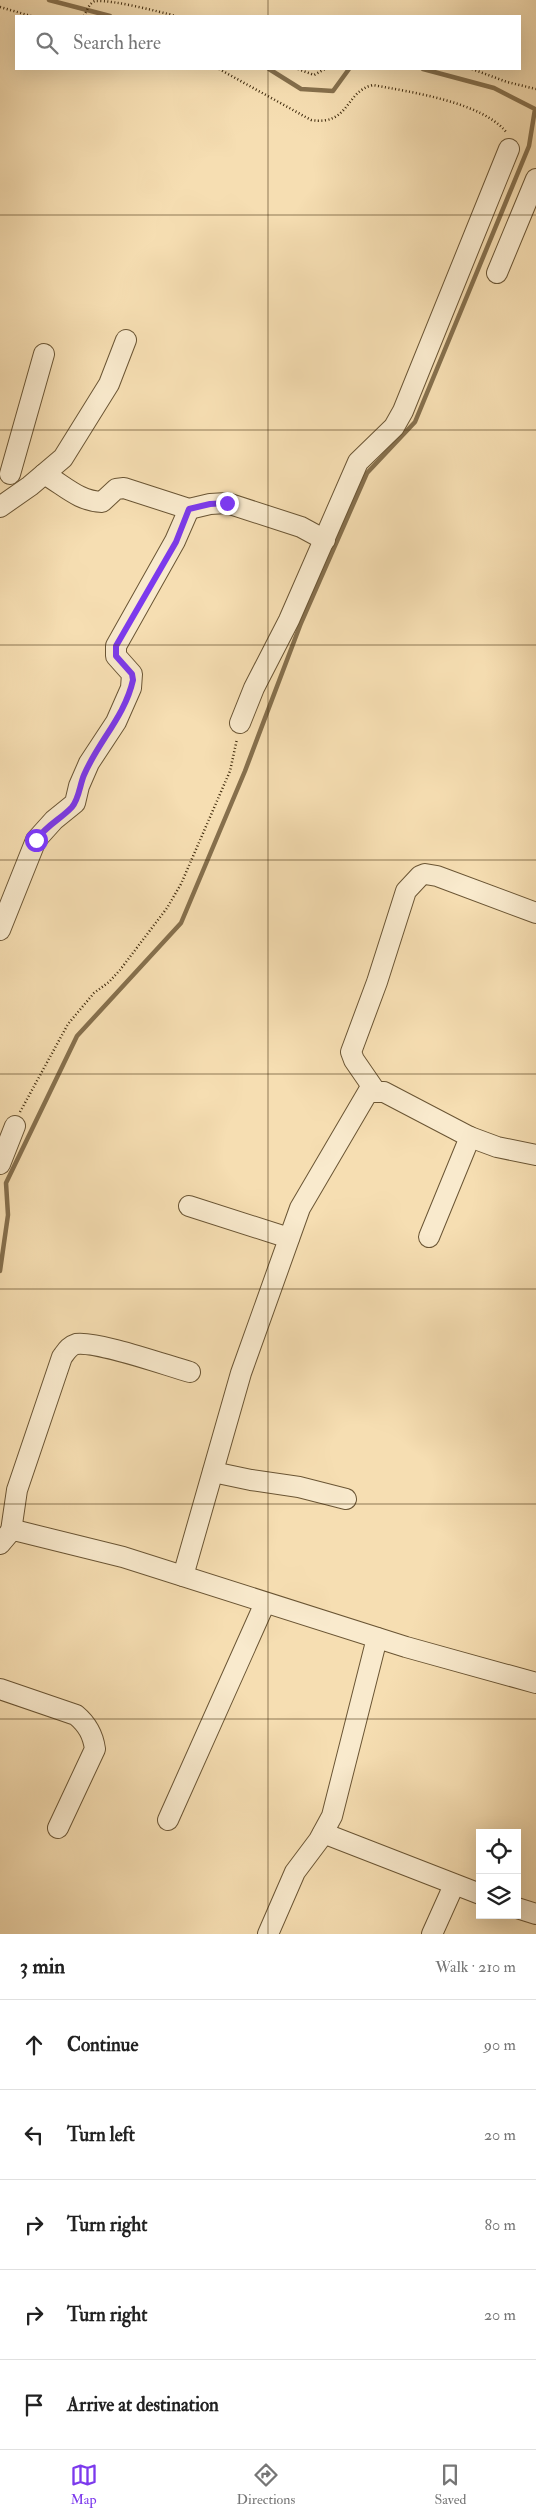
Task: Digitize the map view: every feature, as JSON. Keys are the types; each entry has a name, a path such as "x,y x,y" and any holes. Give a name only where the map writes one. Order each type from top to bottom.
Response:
{"street":[{"path":"240,723 254,688 289,620 358,462 394,427 403,411 509,149"},
{"path":"497,273 536,179"},
{"path":"0,507 40,478 63,458 109,384 126,340"},
{"path":"44,354 5,472 40,478 77,497 94,502 102,502 116,489 124,488 189,509 210,504 227,503 301,527 325,540"},
{"path":"0,930 36,840 54,820 75,803 79,786 89,763 116,722 133,680 132,674 116,656 116,646 176,542 189,509"},
{"path":"376,1092 354,1060 352,1052 378,982 406,891 420,876 426,874 437,876 536,913"},
{"path":"183,1576 241,1374 300,1208 368,1092 384,1092 470,1137 497,1147 536,1155"},
{"path":"0,1164 15,1126"},
{"path":"429,1237 470,1137"},
{"path":"189,1206 289,1238"},
{"path":"190,1372 102,1347 76,1344 69,1348 62,1357 17,1490 5,1537 123,1557 377,1638 536,1683"},
{"path":"213,1472 251,1480 299,1486 346,1499"},
{"path":"168,1820 265,1602"},
{"path":"268,1934 295,1872 323,1833 332,1816 377,1638"},
{"path":"0,1689 76,1716 85,1722 93,1738 95,1749 58,1828"},
{"path":"323,1833 476,1893"},
{"path":"432,1934 454,1885"},
{"path":"521,1909 536,1914"}],"path":[{"path":"84,15 90,4 95,1 119,1 172,15"},
{"path":"0,8 27,15"},
{"path":"221,70 311,120 324,122 344,111 364,87 373,84 451,102 499,122 508,133 509,149"},
{"path":"301,70 314,75 323,70"},
{"path":"475,70 507,82 536,89"},
{"path":"15,1126 23,1105 68,1024 94,993 109,982 120,970 167,908 181,884 230,771 240,723"}],"waterway":[{"path":"49,0 106,15"},
{"path":"271,70 301,89 333,91 348,70"},
{"path":"0,1271 8,1215 6,1183 77,1036 181,923 245,771 301,623 367,473 415,422 529,146 535,109 494,88 427,70"}],"route":[{"path":"36,840 54,820 72,808 89,763 104,743 116,722 133,680 132,674 116,656 116,646 176,542 189,509 210,504 227,503"}]}
